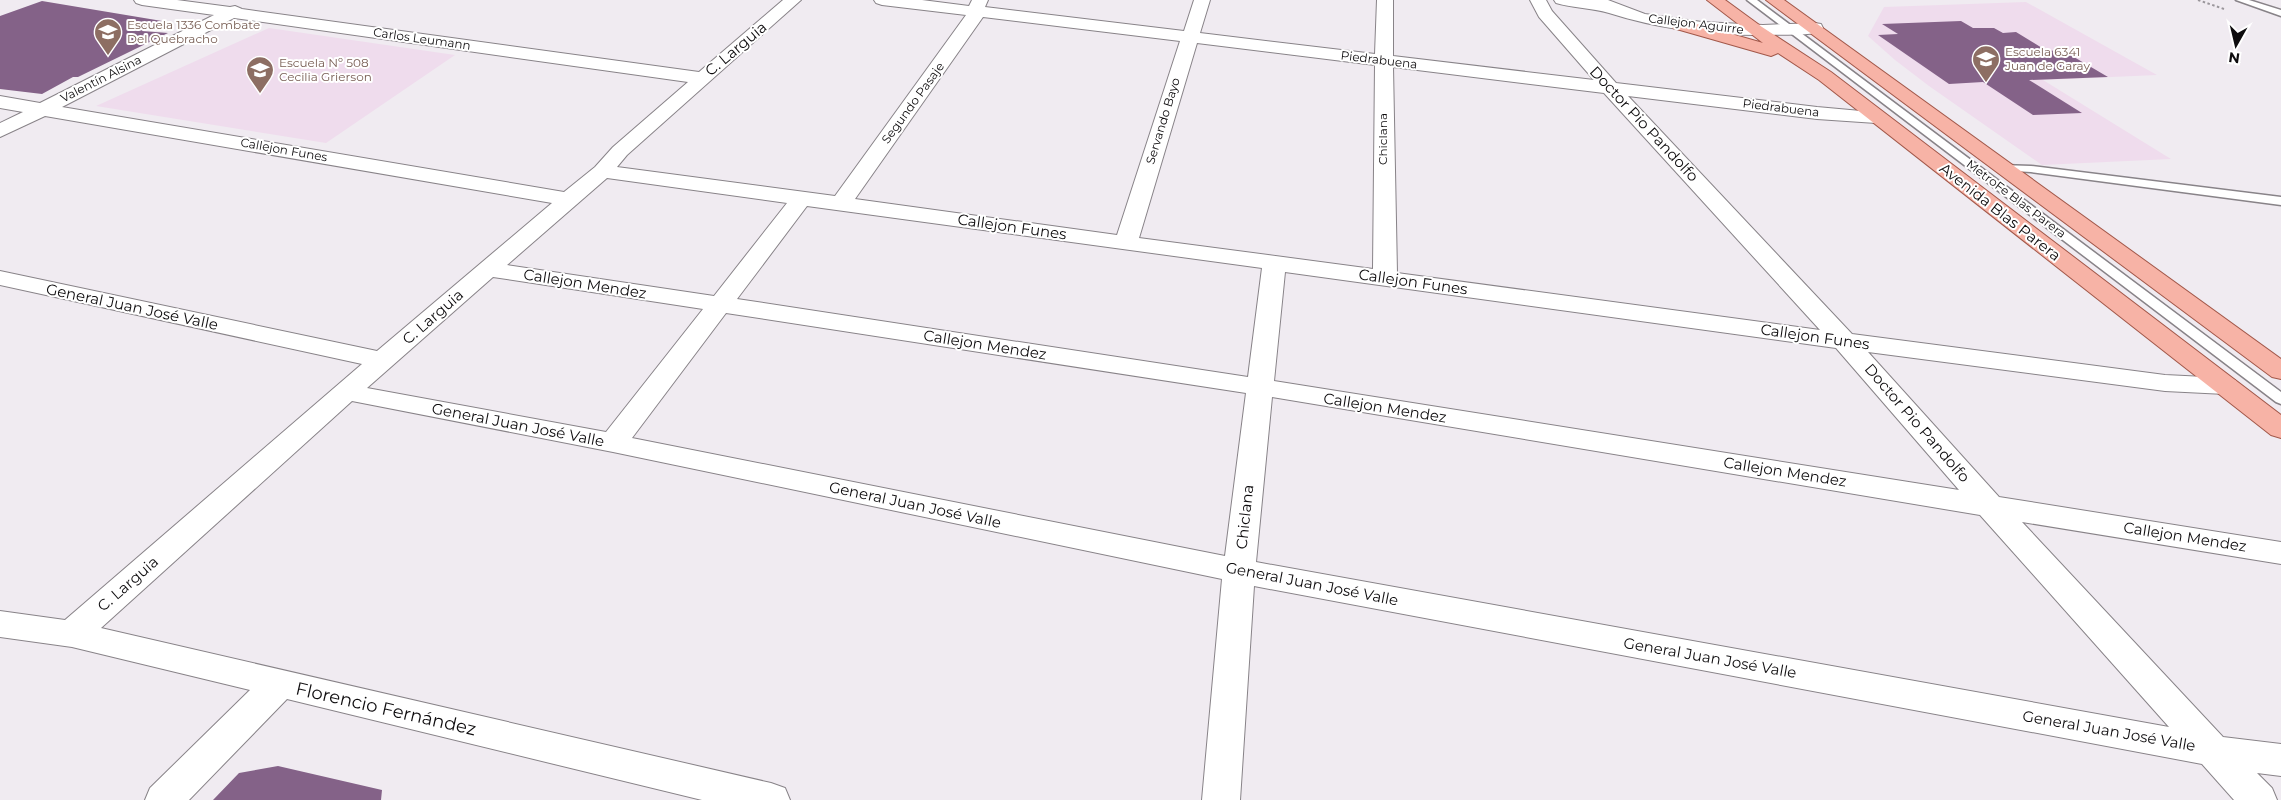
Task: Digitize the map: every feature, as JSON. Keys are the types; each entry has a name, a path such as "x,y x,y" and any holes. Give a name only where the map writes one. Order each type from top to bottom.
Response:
{"main road":[{"name":"Avenida Blas Parera","path":"1715,0 1825,76 2281,429"},
{"path":"1774,0 1815,28 2001,168 2281,371"},
{"path":"1679,24 1765,49 1825,76"}],"street":[{"name":"Carlos Leumann","path":"142,0 702,78"},
{"name":"Valentín Alsina","path":"0,130 256,0"},
{"name":"C. Larguia","path":"72,634 382,360 489,269 567,198 602,171 620,151 793,0"},
{"name":"Piedrabuena","path":"882,0 977,6 1189,38 1817,112 1876,117"},
{"name":"Servando Bayo","path":"1126,243 1202,0"},
{"name":"Chiclana","path":"1385,0 1385,278"},
{"name":"Doctor Pio Pandolfo","path":"1538,0 1545,13 1610,88 1844,341 1989,505 2258,800"},
{"name":"Callejon Aguirre","path":"1562,0 1601,4 1639,17 1679,24 1756,30 1815,28"},
{"name":"Segundo Pasaje","path":"841,203 974,18 977,6"},
{"name":"Callejon Funes","path":"0,102 567,198"},
{"name":"Callejon Funes","path":"602,171 1844,341 2164,383 2226,386"},
{"path":"613,443 802,198"},
{"name":"Chiclana","path":"1221,800 1239,571 1274,264"},
{"name":"Callejon Mendez","path":"489,269 1259,387 2281,553"},
{"name":"General Juan José Valle","path":"0,278 382,360"},
{"name":"General Juan José Valle","path":"346,392 613,443 1239,571 2214,751 2281,760"},
{"name":"Florencio Fernández","path":"5,630 72,634 771,800"},
{"path":"164,800 279,684"}],"lane":[{"name":"MetroFe Blas Parera","path":"1751,0 2281,399"},
{"path":"2240,0 2281,13"},
{"path":"2001,168 2031,169 2281,201"}],"shaded area":[{"name":"Escuela 6341 Juan de Garay","path":"2026,2 2157,75 2043,80 2171,159 2042,165 1929,86 1868,36 1884,7"},
{"name":"Escuela Nº 508 Cecilia Grierson","path":"269,28 455,55 326,143 96,106"}],"building":[{"path":"42,1 162,21 142,31 168,33 78,77 73,77 42,94 0,89 0,16"},
{"path":"1961,21 1973,28 1994,28 2003,33 2016,32 2047,51 2062,50 2108,77 2029,80 2082,113 2033,115 1983,82 1949,84 1878,35 1898,34 1882,24"},
{"path":"278,766 382,790 381,800 213,800 239,773"}],"place":[{"name":"Escuela 1336 Combate Del Quebracho","path":"108,56"},
{"name":"Escuela 6341 Juan de Garay","path":"1986,83"},
{"name":"Escuela Nº 508 Cecilia Grierson","path":"260,94"}]}
